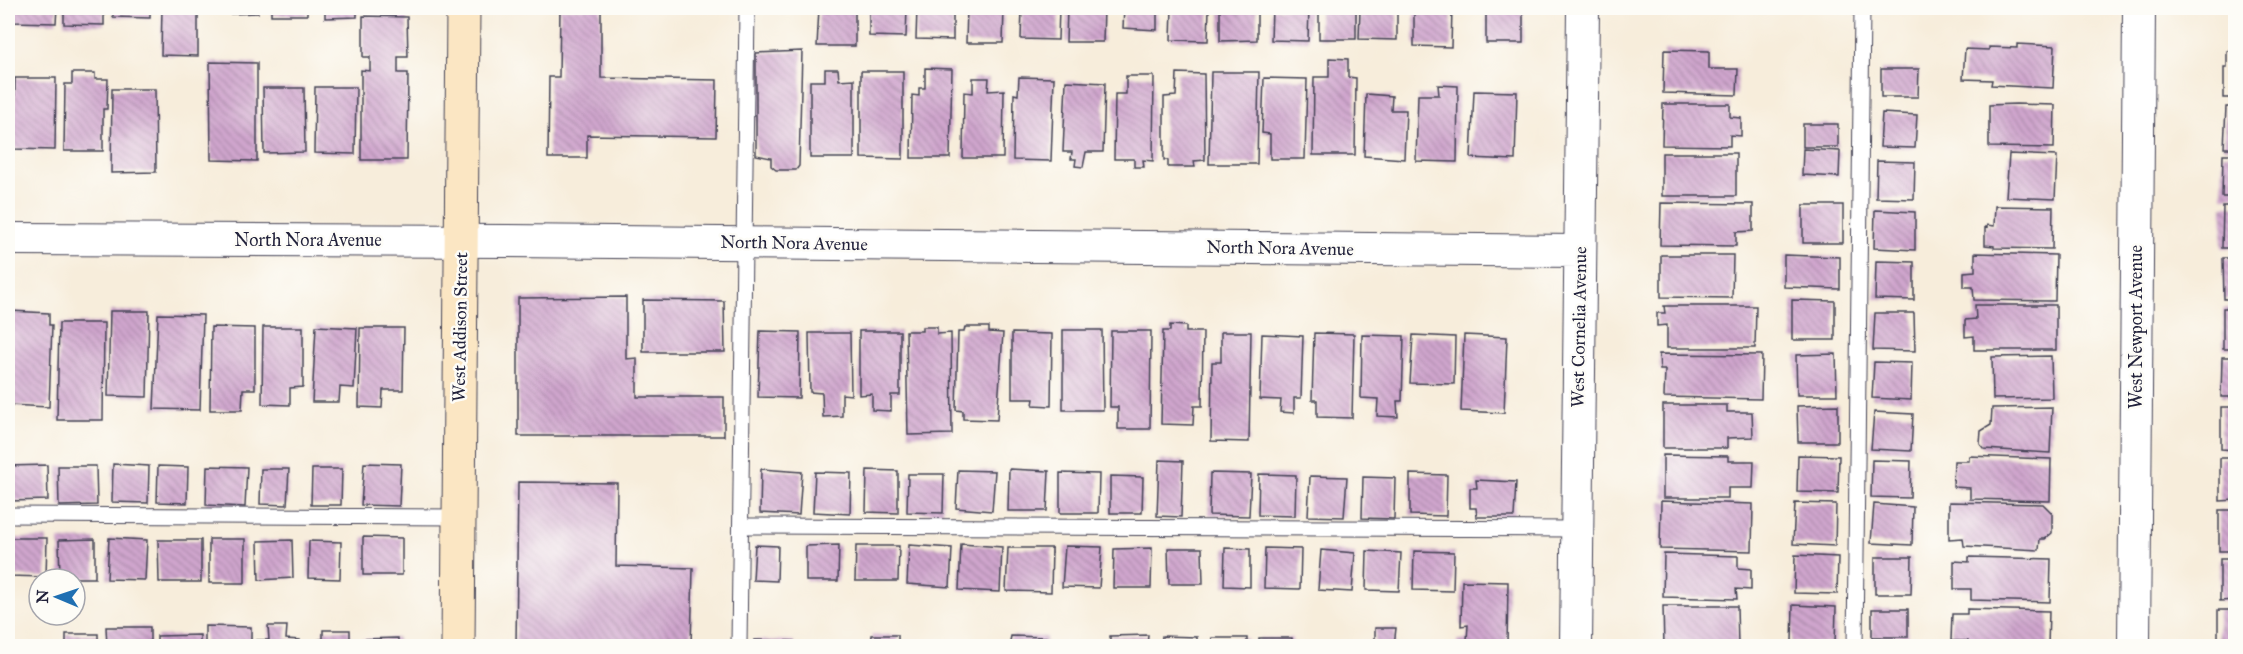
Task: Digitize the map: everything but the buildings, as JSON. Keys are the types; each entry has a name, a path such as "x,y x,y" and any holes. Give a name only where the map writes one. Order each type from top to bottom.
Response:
{"street":[{"name":"West Addison Street","path":"458,646 463,8"},
{"name":"West Cornelia Avenue","path":"1576,646 1583,8"},
{"name":"West Newport Avenue","path":"2134,646 2139,8"},
{"name":"North Nora Avenue","path":"8,239 461,240 1580,251"}],"lane":[{"path":"740,646 747,8"},
{"path":"1855,646 1863,8"},
{"path":"8,515 459,517"},
{"path":"741,526 1577,529"}]}
